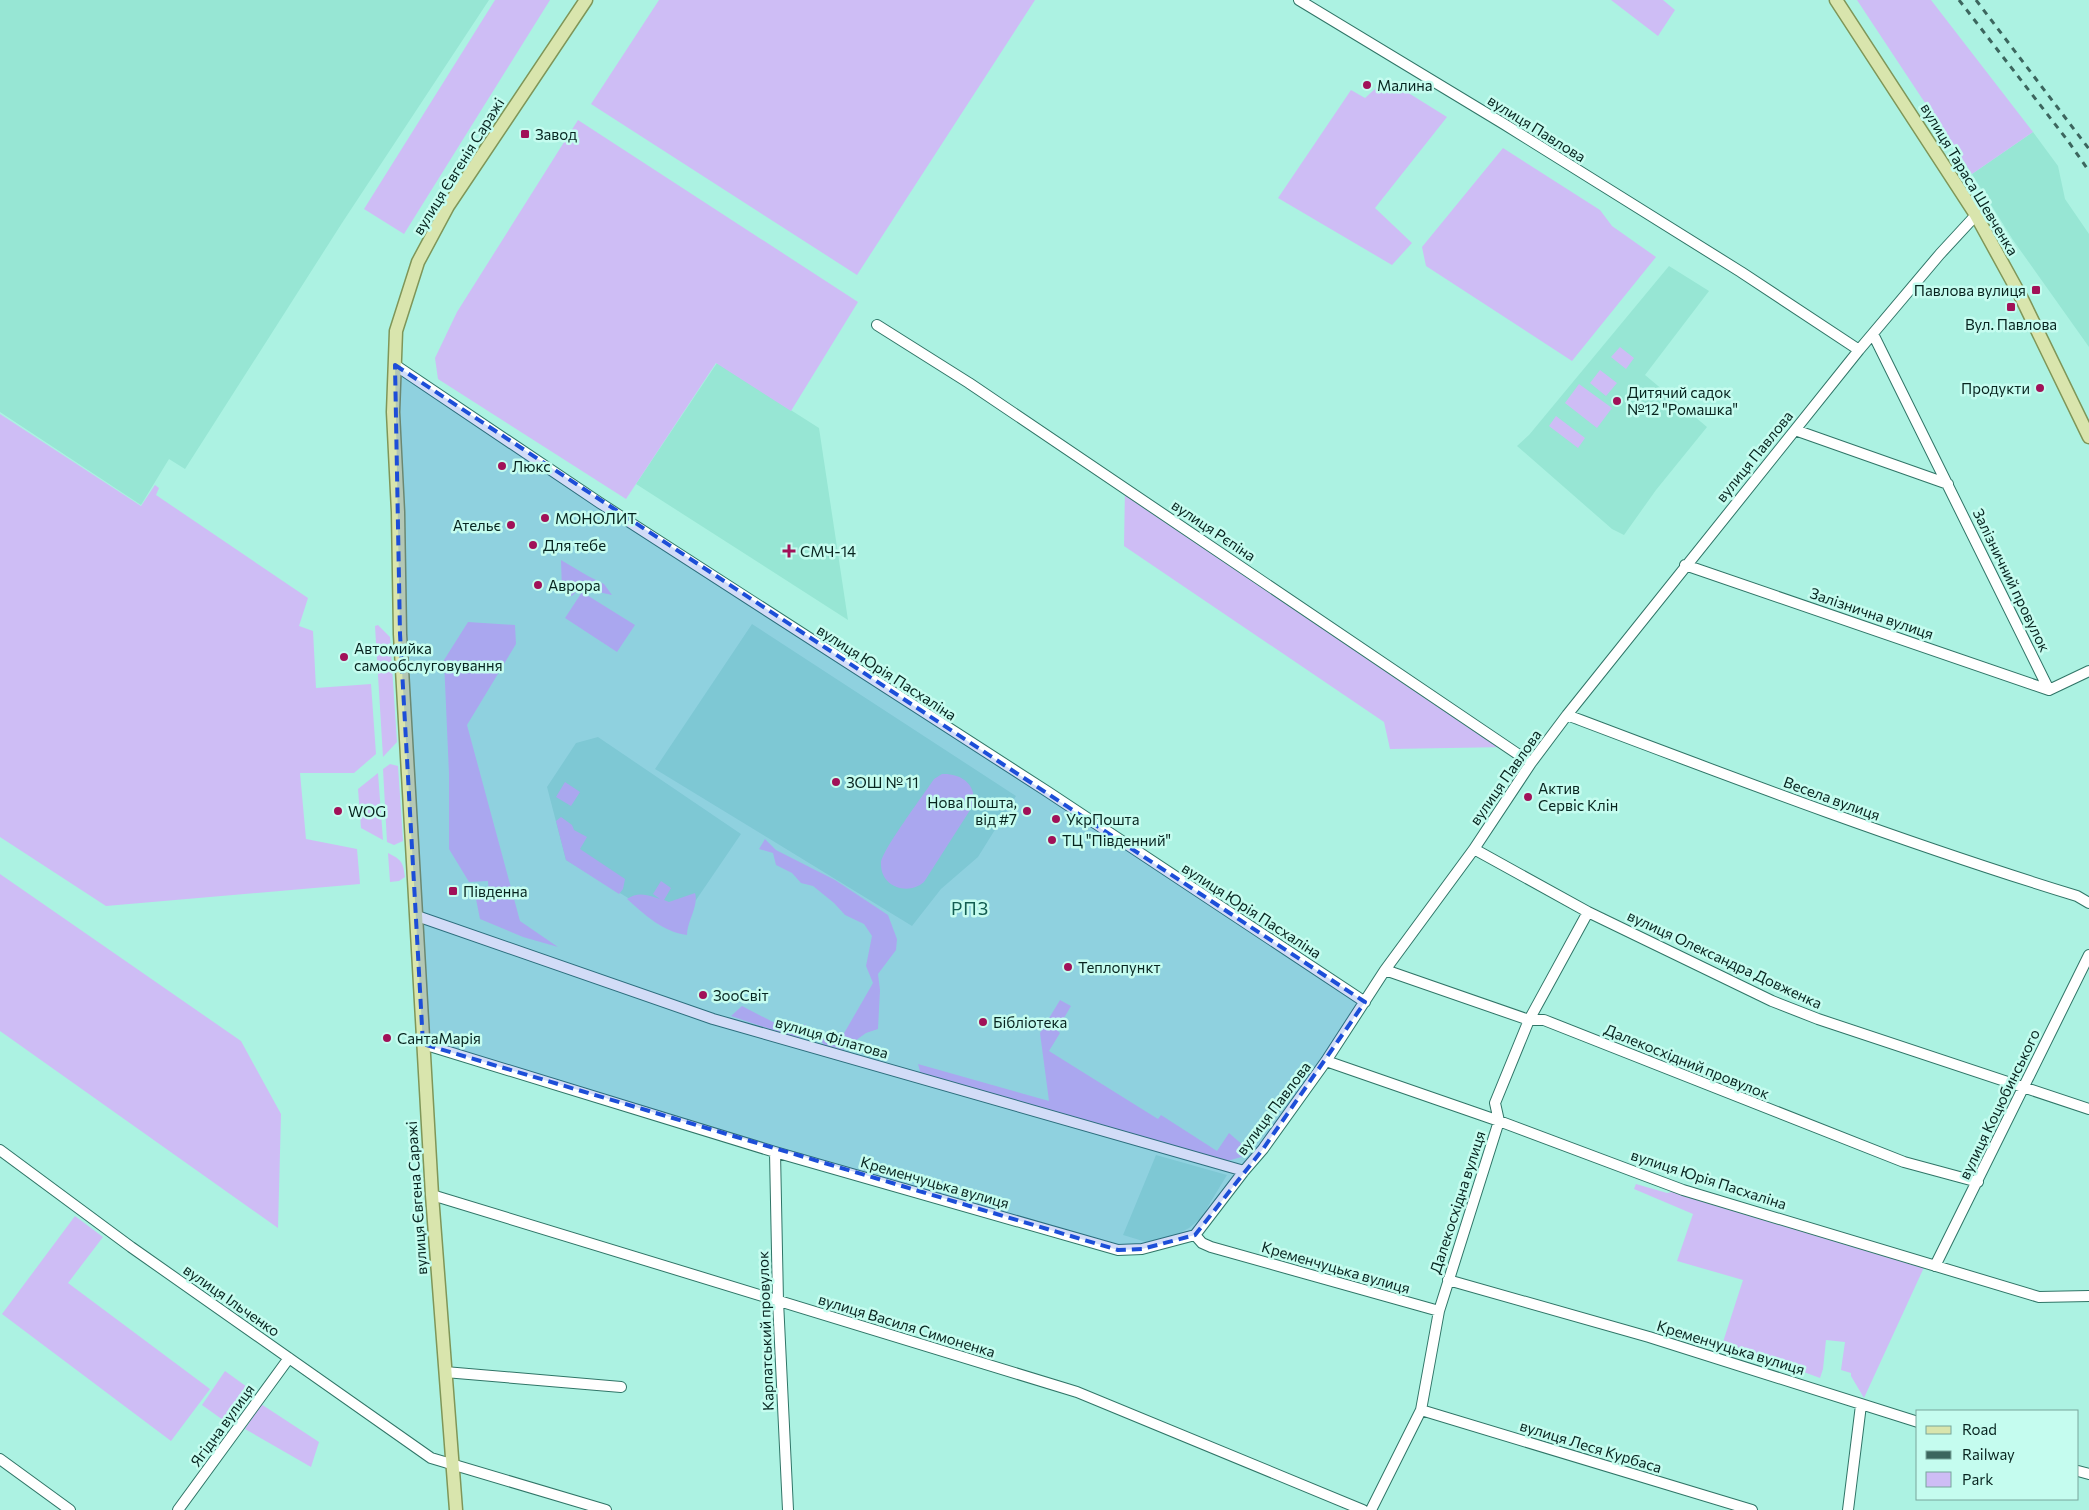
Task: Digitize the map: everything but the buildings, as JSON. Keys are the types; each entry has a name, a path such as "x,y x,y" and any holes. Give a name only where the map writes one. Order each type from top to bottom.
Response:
{"main road":[{"name":"вулиця Тараса Шевченка","path":"1836,0 1976,215 2021,297 2089,437"},
{"name":"вулиця Євгенія Саражі","path":"415,883 400,634 398,512 393,412 396,331 418,262 448,206 581,2"},
{"name":"вулиця Євгена Саражі","path":"415,883 432,1195 456,1510"}],"street":[{"name":"вулиця Павлова","path":"1299,0 1504,124 1734,267 1859,350"},
{"name":"вулиця Павлова","path":"1195,1235 1263,1149 1326,1061 1385,970 1474,849 1567,715 1859,350 1940,254 1976,215"},
{"name":"вулиця Рєпіна","path":"876,325 969,383 1532,763"},
{"name":"Залізничний провулок","path":"1873,334 2049,690"},
{"name":"вулиця Юрія Пасхаліна","path":"395,365 600,503 1048,792 1365,1002"},
{"path":"1795,430 1948,484"},
{"name":"Залізнична вулиця","path":"1686,565 2049,690"},
{"path":"2049,690 2089,671"},
{"name":"Весела вулиця","path":"1567,715 1897,838 1977,866 2077,896 2089,903"},
{"name":"вулиця Олександра Довженка","path":"1474,849 1588,912 1772,1001 1818,1019 2089,1108"},
{"name":"Далекосхідна вулиця","path":"1372,1510 1421,1410 1439,1311 1499,1121 1495,1103 1529,1020 1588,912"},
{"name":"вулиця Філатова","path":"417,916 713,1019 1244,1171"},
{"name":"вулиця Коцюбинського","path":"1935,1266 2089,955"},
{"name":"Далекосхідний провулок","path":"1385,970 1529,1020 1544,1020 1904,1162 1978,1182"},
{"name":"Кременчуцька вулиця","path":"423,1044 776,1152 1118,1250 1142,1250 1195,1235 1202,1243 1211,1247 1439,1311"},
{"name":"вулиця Юрія Пасхаліна","path":"1326,1061 1499,1121 1683,1190 2039,1297 2089,1296"},
{"name":"вулиця Ільченко","path":"0,1150 131,1247 431,1458 606,1510"},
{"name":"Карпатський провулок","path":"776,1152 778,1301 788,1510"},
{"name":"вулиця Василя Симоненка","path":"432,1195 1077,1392 1363,1510"},
{"name":"Кременчуцька вулиця","path":"1448,1280 1649,1337 1916,1421"},
{"name":"Ягідна вулиця","path":"178,1510 289,1358"},
{"path":"445,1372 621,1387"},
{"path":"1848,1510 1861,1405"},
{"name":"вулиця Леся Курбаса","path":"1421,1410 1752,1510"},
{"path":"0,1459 70,1510"}],"highlighted area":[{"path":"395,365 1365,1002 1263,1149 1195,1235 1142,1249 1118,1250 423,1044 400,634"}],"shaded area":[{"path":"0,0 489,0 342,223 185,469 169,459 141,505 0,412"},
{"path":"2033,132 2058,166 2065,199 2089,234 2089,347 2013,240 1972,174"},
{"name":"Дитячий садок №12 \"Ромашка\"","path":"1669,266 1709,291 1645,375 1707,427 1656,490 1624,535 1612,529 1517,446 1529,435"},
{"name":"СМЧ-14","path":"717,363 819,428 848,620 636,484"},
{"name":"ЗОШ № 11","path":"752,624 1016,796 978,857 941,889 912,926 655,769"},
{"path":"598,737 741,834 677,928 566,860 547,787 576,743"},
{"path":"1156,1155 1227,1175 1201,1218 1189,1228 1167,1240 1146,1242 1123,1235"}],"green space":[{"path":"495,0 550,0 404,234 364,209"},
{"path":"659,0 1035,0 857,275 591,104"},
{"path":"1611,0 1663,0 1675,10 1658,36"},
{"path":"1857,0 1931,0 2033,132 1972,174"},
{"path":"1386,79 1447,117 1375,208 1412,243 1392,265 1278,198 1351,90 1365,98"},
{"path":"578,120 858,302 791,411 716,363 626,499 438,379 435,358 457,312"},
{"path":"1503,148 1600,210 1612,226 1656,257 1572,361 1426,266 1422,247"},
{"path":"1620,347 1634,358 1626,369 1611,357"},
{"path":"1600,370 1617,383 1606,396 1590,383"},
{"path":"1579,384 1612,408 1597,428 1565,403"},
{"path":"0,414 141,506 155,485 159,488 156,495 308,598 299,626 313,631 316,688 371,684 376,754 354,773 300,773 306,839 357,849 360,884 106,906 0,837"},
{"path":"1556,416 1585,438 1578,448 1549,426"},
{"path":"1125,488 1508,747 1390,749 1384,722 1124,546"},
{"path":"561,560 604,584 612,595 580,588 572,596 562,592"},
{"path":"582,592 635,625 617,652 565,618"},
{"path":"468,622 515,625 516,644 467,725 520,921 558,947 523,937 480,919 476,899 489,898 488,881 469,882 449,849 449,774 444,660"},
{"path":"378,625 390,637 397,742 383,757 375,626"},
{"path":"390,764 398,766 403,841 394,845 387,842 383,769"},
{"path":"378,773 383,840 361,828 358,789"},
{"path":"942,774 956,776 967,782 973,793 972,807 924,882 910,888 896,887 885,878 882,871 881,863 883,856 934,779"},
{"path":"565,782 580,792 571,806 556,797"},
{"path":"561,817 572,825 574,830 587,837 580,849 625,879 623,889 619,894 566,860 556,821"},
{"path":"765,839 776,850 835,880 888,915 897,939 896,950 878,974 880,990 878,1029 866,1033 841,1051 825,1046 817,1036 839,1042 873,983 866,966 872,936 864,924 845,915 834,903 813,886 801,883 792,873 776,865 773,853 759,849"},
{"path":"388,853 399,860 402,865 405,877 399,881 390,882"},
{"path":"0,874 241,1041 281,1114 278,1228 0,1031"},
{"path":"661,881 671,888 664,900 669,902 695,893 696,898 687,935 662,927 627,899 639,894 660,899 653,894"},
{"path":"1060,1000 1071,1006 1057,1030 1060,1033 1049,1051 1158,1119 1161,1115 1217,1151 1229,1133 1244,1146 1245,1156 1227,1161 921,1075 918,1064 1049,1101 1040,1033"},
{"path":"742,1006 796,1034 806,1023 799,1039 731,1016"},
{"path":"1636,1184 1667,1193 1683,1190 1926,1263 1864,1398 1851,1373 1841,1370 1845,1342 1826,1340 1823,1369 1820,1378 1723,1342 1743,1280 1677,1261 1693,1214 1634,1189"},
{"path":"75,1216 103,1237 68,1283 210,1389 171,1441 2,1314"},
{"path":"225,1371 254,1392 230,1425 202,1405"},
{"path":"261,1404 319,1442 311,1467 245,1429"}],"railway":[{"path":"1959,0 2089,171"},
{"path":"1976,0 2089,149"}],"place":[{"name":"Малина","path":"1367,85"},
{"name":"Завод","path":"525,134"},
{"name":"Павлова вулиця","path":"2036,290"},
{"name":"Вул. Павлова","path":"2011,307"},
{"name":"Продукти","path":"2040,388"},
{"name":"Дитячий садок №12 \"Ромашка\"","path":"1617,401"},
{"name":"Люкс","path":"502,466"},
{"name":"МОНОЛИТ","path":"545,518"},
{"name":"Ательє","path":"511,525"},
{"name":"Для тебе","path":"533,545"},
{"name":"СМЧ-14","path":"789,551"},
{"name":"Аврора","path":"538,585"},
{"name":"Автомийка самообслуговування","path":"344,657"},
{"name":"ЗОШ № 11","path":"836,782"},
{"name":"Актив Сервiс Клiн","path":"1528,797"},
{"name":"WOG","path":"338,811"},
{"name":"Нова Пошта, від #7","path":"1027,811"},
{"name":"УкрПошта","path":"1056,819"},
{"name":"ТЦ \"Південний\"","path":"1052,840"},
{"name":"Південна","path":"453,891"},
{"name":"Теплопункт","path":"1068,967"},
{"name":"ЗооСвiт","path":"703,995"},
{"name":"Бібліотека","path":"983,1022"},
{"name":"СантаМарія","path":"387,1038"}],"district":[{"name":"РПЗ","path":"970,908"}]}
